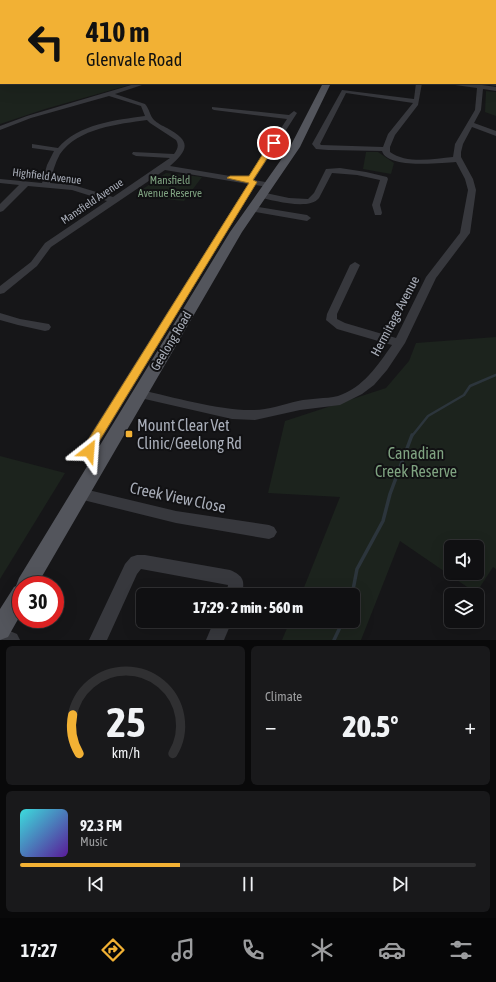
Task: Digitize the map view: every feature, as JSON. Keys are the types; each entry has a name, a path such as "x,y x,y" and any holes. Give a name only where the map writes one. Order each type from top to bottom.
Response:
{"main road":[{"name":"Geelong Road","path":"31,576 252,208 295,147 326,84"},
{"name":"Geelong Road","path":"37,576 66,518"},
{"path":"7,627 12,615"}],"street":[{"path":"0,128 29,117 142,84"},
{"path":"419,84 416,101 389,139 386,153 390,157 401,160 458,160 458,148 479,109 480,87"},
{"path":"461,84 496,89"},
{"path":"386,149 326,148 317,145 343,93 346,91 416,101"},
{"path":"110,94 140,104 145,108 149,118 156,124 174,133 180,139 181,148 177,156 136,154"},
{"path":"99,462 89,450 292,115 214,108"},
{"path":"45,185 54,158 59,150 72,139 117,122 149,118"},
{"path":"471,124 496,134"},
{"path":"35,146 59,150"},
{"name":"Mansfield Avenue","path":"2,287 34,264 48,245 177,156"},
{"name":"Hermitage Avenue","path":"140,394 246,416 264,414 300,405 334,401 352,395 370,382 380,372 399,343 429,280 465,233 472,190 469,179 458,160"},
{"path":"161,168 253,180 302,202 310,201 315,197 329,171 334,169 379,177 384,179 376,205 378,213"},
{"name":"Highfield Avenue","path":"0,181 73,188 113,200"},
{"path":"0,208 26,184"},
{"path":"252,208 307,219"},
{"path":"355,265 332,313 332,320 341,326 399,343"},
{"path":"0,316 20,323 44,327"},
{"path":"101,430 98,441 109,445"},
{"name":"Creek View Close","path":"80,494 176,517 269,532"},
{"path":"98,640 131,569 138,562 230,578 236,583 235,588"},
{"path":"215,640 220,628"}],"green space":[{"path":"0,84 132,84 45,109 0,124"},
{"path":"486,91 496,92 496,116 485,112"},
{"path":"366,152 378,152 394,163 391,174 363,169"},
{"name":"Mansfield Avenue Reserve","path":"166,173 202,177 184,201 164,199 140,191"},
{"name":"Canadian Creek Reserve","path":"496,337 496,569 493,567 479,588 469,588 457,580 484,580 484,540 444,540 444,571 400,541 361,640 282,640 287,628 360,628 360,588 304,588 340,497 268,493 285,421 386,388 409,361 416,343"},
{"path":"0,456 65,473 0,579"}],"waterway":[{"path":"488,84 496,85"},
{"path":"412,436 428,416 464,395 470,386 496,375"},
{"path":"353,588 357,569 383,521 390,494 412,435"},
{"path":"334,640 340,628"}],"place":[{"name":"Mount Clear Vet Clinic/Geelong Rd","path":"129,434"}],"route":[{"path":"89,451 89,448 254,182 230,178 251,178 274,143"}]}
